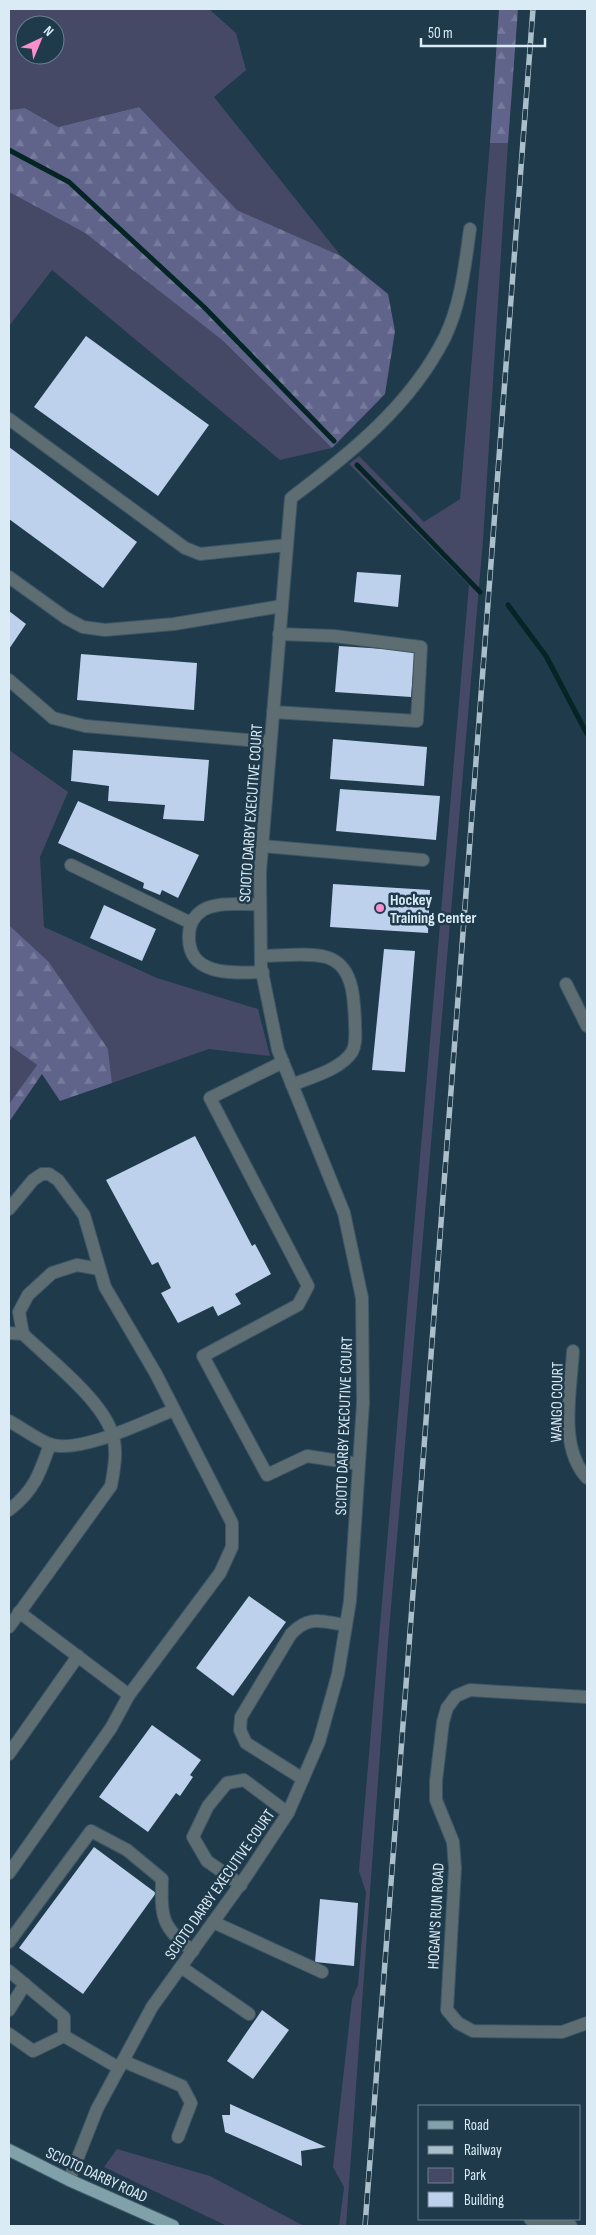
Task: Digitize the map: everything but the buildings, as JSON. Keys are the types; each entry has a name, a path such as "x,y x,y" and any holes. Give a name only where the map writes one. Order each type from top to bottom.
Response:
{"main road":[{"name":"SCIOTO DARBY ROAD","path":"9,2150 69,2180 173,2226"}],"street":[{"name":"SCIOTO DARBY EXECUTIVE COURT","path":"69,2180 97,2109 152,2007 240,1885 288,1813 319,1742 338,1674 350,1602 363,1403 362,1298 344,1212 278,1050 262,972 261,956 262,846 290,498 323,474 385,421 421,378 445,335 462,284 470,229"},
{"path":"9,419 185,548 200,554 287,545"},
{"path":"9,577 66,618 83,627 105,630 174,624 282,606"},
{"path":"273,712 417,721 421,647 334,636 279,634"},
{"path":"9,680 52,718 85,726 270,742"},
{"path":"262,846 423,860"},
{"path":"71,865 191,923"},
{"path":"260,904 217,905 203,911 191,923 188,937 196,960 208,968 226,974 262,972"},
{"path":"261,956 295,955 326,957 340,964 348,976 354,998 356,1042 352,1052 344,1061 292,1085"},
{"path":"566,984 587,1026"},
{"path":"283,1062 210,1098 308,1286 298,1305 203,1356 267,1475 307,1456 359,1464"},
{"path":"9,1209 33,1180 42,1174 50,1174 58,1180 84,1214 99,1269 106,1287 174,1410 232,1523 232,1547 220,1574 129,1695 111,1728 9,1873"},
{"path":"9,1627 111,1486 115,1464 112,1433 97,1405 23,1334 19,1312 28,1295 52,1273 77,1265 99,1269"},
{"path":"9,1334 23,1334"},
{"name":"WANGO COURT","path":"573,1351 568,1434 575,1463 587,1478"},
{"path":"9,1421 50,1444 73,1446 98,1440 174,1410"},
{"path":"9,1510 25,1498 40,1473 50,1444"},
{"path":"19,1612 129,1695"},
{"path":"303,1779 246,1743 240,1730 241,1717 291,1634 301,1623 310,1620 346,1625"},
{"path":"9,1754 78,1656"},
{"name":"HOGAN'S RUN ROAD","path":"587,1697 470,1690 456,1696 447,1708 443,1722 436,1781 436,1800 453,1842 455,1868 447,2010 458,2023 473,2031 562,2032 587,2023"},
{"path":"240,1885 207,1861 193,1837 208,1806 226,1783 244,1780 288,1813"},
{"path":"9,1942 91,1831 127,1850 162,1879 161,1910 172,1936 192,1951"},
{"path":"213,1922 322,1972"},
{"path":"181,1967 249,2014"},
{"path":"9,1971 64,2017 64,2036"},
{"path":"9,2010 25,1984"},
{"path":"9,2034 33,2051 64,2036"},
{"path":"64,2036 121,2064 182,2086 191,2103 178,2137"},
{"path":"536,2220 570,2226"}],"green space":[{"path":"9,9 209,9 236,33 246,70 214,97 341,256 237,210 139,107 58,127 25,108 9,110"},
{"path":"499,9 518,9 508,143 490,143"},
{"path":"139,107 237,210 341,256 388,294 395,331 385,394 332,448 222,340 85,233 9,192 9,110 25,108 58,127"},
{"path":"490,143 508,143 483,541 388,1642 346,2226 339,2226 344,2187 333,2167 352,1999 358,1985 366,1892 359,1871 469,585 349,464 359,456 424,522 460,499"},
{"path":"9,192 85,233 222,340 332,448 280,460 52,270 9,326"},
{"path":"9,750 68,792 40,857 44,927 157,978 258,1009 270,1056 209,1049 112,1083 108,1049 49,962 9,925"},
{"path":"9,925 49,962 108,1049 112,1083 60,1101 42,1074 9,1122 9,1104 37,1065 9,1045"},
{"path":"9,1045 37,1065 9,1104"},
{"path":"117,2149 210,2176 304,2226 227,2226 104,2167"}],"waterway":[{"path":"9,150 69,182 204,307 334,441"},
{"path":"357,465 480,592"},
{"path":"508,605 546,656 587,734"}],"railway":[{"path":"365,2226 533,9"}],"place":[{"name":"Hockey Training Center","path":"380,908"}]}
